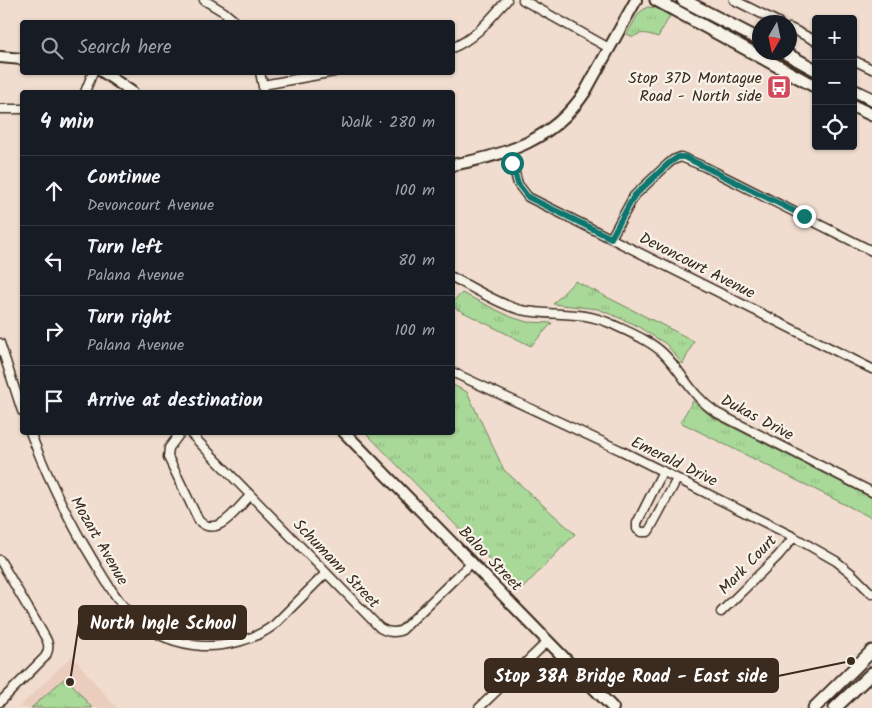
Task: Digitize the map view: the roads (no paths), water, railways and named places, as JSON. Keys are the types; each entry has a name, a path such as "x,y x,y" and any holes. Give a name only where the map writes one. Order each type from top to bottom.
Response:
{"main road":[{"path":"656,0 812,85"},
{"path":"683,0 752,36"},
{"path":"797,60 812,68"},
{"path":"857,92 872,99"},
{"path":"857,108 872,115"},
{"path":"814,708 872,651"},
{"path":"835,708 872,673"}],"street":[{"path":"204,0 234,20"},
{"path":"455,47 467,41 480,31 507,0"},
{"path":"523,0 610,48"},
{"path":"455,164 509,151 538,138 567,114 586,92 636,0"},
{"path":"734,0 764,15"},
{"path":"797,32 812,39"},
{"path":"0,57 20,59"},
{"path":"857,62 872,70"},
{"path":"86,90 92,75"},
{"path":"107,75 129,90"},
{"path":"261,75 263,89 321,75"},
{"path":"0,109 20,109"},
{"name":"Devoncourt Avenue","path":"509,151 517,180 526,195 872,369"},
{"path":"611,238 634,196 673,160 685,157 872,251"},
{"name":"Dukas Drive","path":"455,278 514,308 588,316 614,325 644,340 662,352 695,395 717,413 872,492"},
{"path":"0,343 20,398"},
{"name":"Emerald Drive","path":"455,373 662,471 794,537 836,561 872,594"},
{"name":"Mozart Avenue","path":"31,435 60,501 99,570 120,602 139,622 156,633 169,639 194,645 220,646 244,640 274,625 326,573"},
{"path":"179,435 169,448 168,457 202,523 212,527 220,525 250,496"},
{"name":"Schumann Street","path":"192,435 380,628 394,633 402,630 472,562"},
{"name":"Baloo Street","path":"347,435 613,708"},
{"path":"662,471 637,523 637,529 641,532 648,532 677,479"},
{"name":"Mark Court","path":"721,612 778,556 794,537"},
{"path":"0,560 49,646 45,657 0,702"},
{"path":"479,708 548,641"}],"place":[{"name":"Stop 37D Montague Road - North side","path":"779,87"},
{"name":"Stop 38A Bridge Road - East side","path":"851,661"},
{"name":"North Ingle School","path":"70,682"}]}
